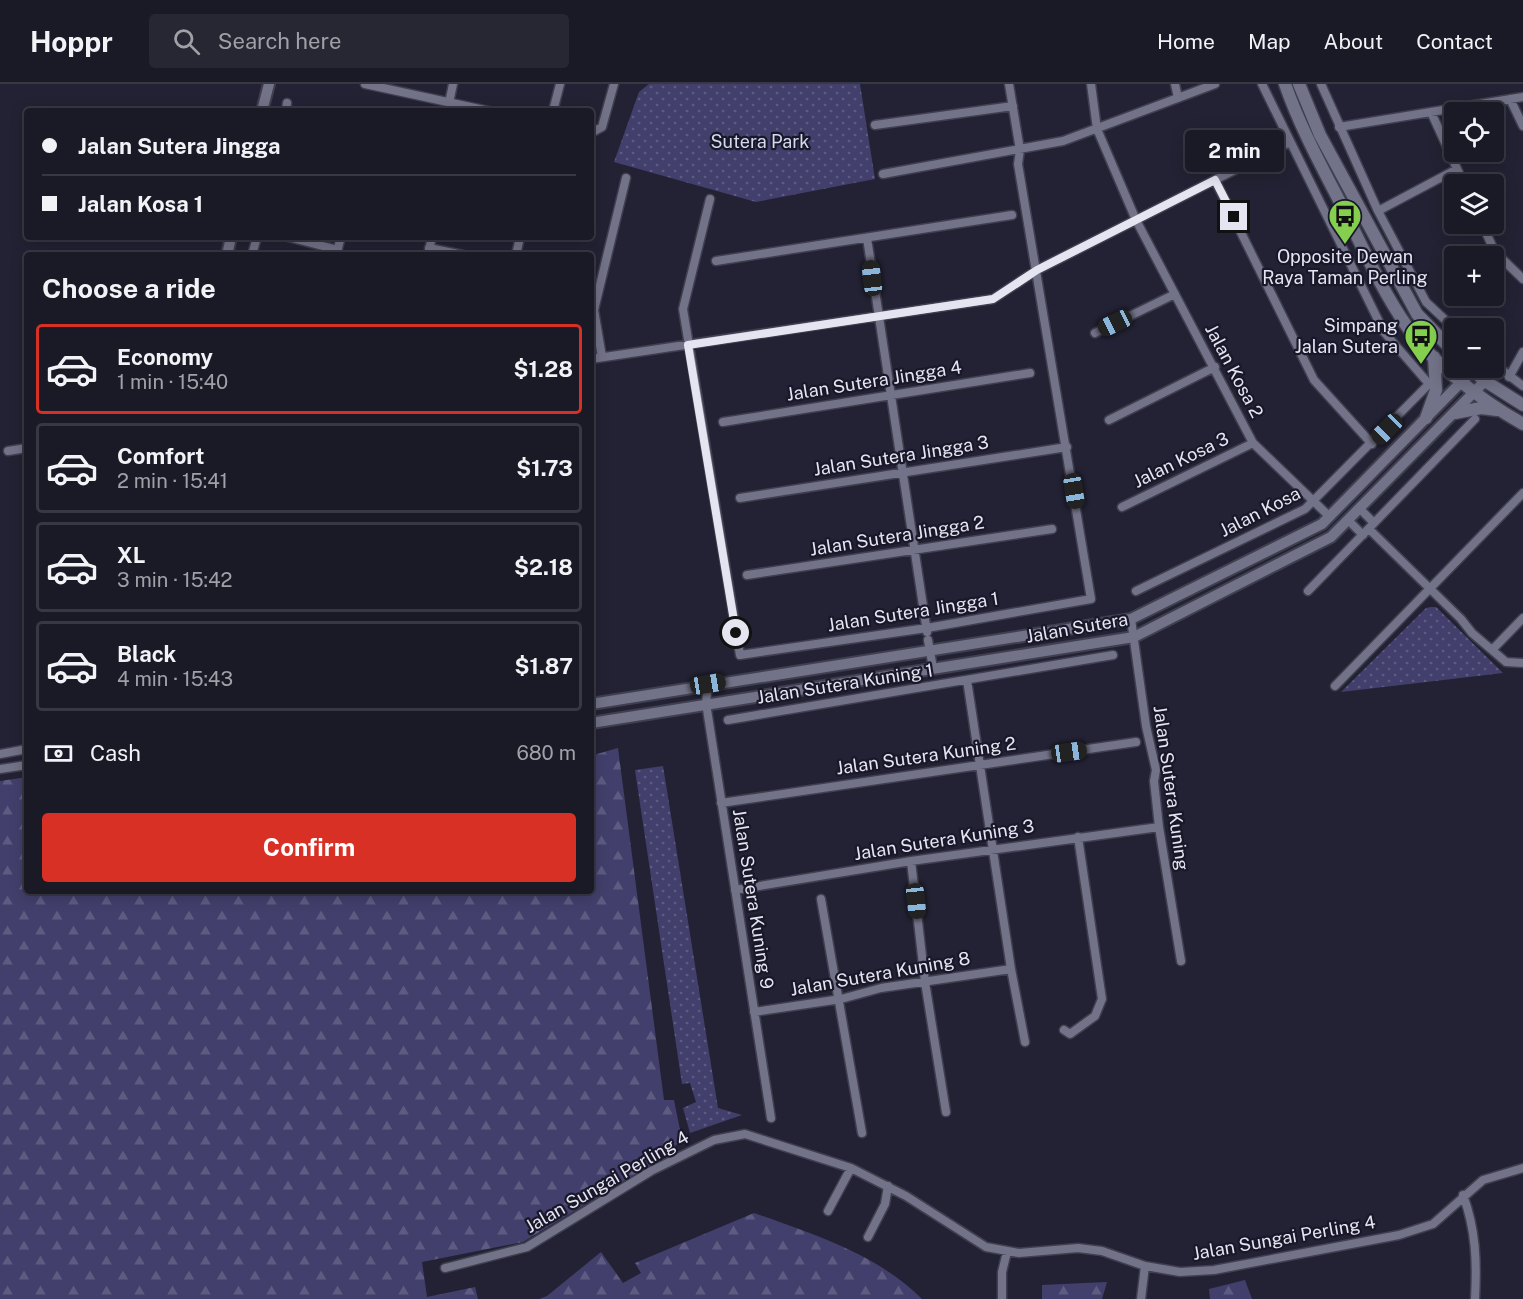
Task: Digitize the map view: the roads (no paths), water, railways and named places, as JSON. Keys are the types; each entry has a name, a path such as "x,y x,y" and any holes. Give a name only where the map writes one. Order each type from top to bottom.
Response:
{"main road":[{"path":"1285,84 1308,140 1409,330 1434,357 1474,392 1498,411 1523,424"},
{"path":"1299,84 1320,135 1417,314 1444,342"},
{"path":"1426,418 1436,390 1434,357"},
{"path":"1482,378 1523,405"},
{"path":"1455,413 1481,408 1498,411"}],"street":[{"path":"263,108 269,84"},
{"path":"365,84 397,87 474,108"},
{"path":"449,103 453,84"},
{"path":"554,108 560,84"},
{"path":"594,131 602,127 614,84"},
{"path":"1009,84 1020,150 1018,164 1067,447"},
{"name":"Jalan Kosa 2","path":"1091,84 1097,129 1136,220 1253,443 1330,517"},
{"path":"1176,84 1178,98"},
{"path":"883,174 1063,141 1215,84"},
{"path":"594,358 993,299 1037,270 1288,142 1262,84"},
{"path":"1321,84 1378,211 1426,302 1444,318"},
{"path":"1339,127 1523,97"},
{"path":"1510,99 1523,126"},
{"path":"875,125 1013,106"},
{"path":"1431,112 1459,174"},
{"name":"Jalan Kosa","path":"1136,591 1314,502 1430,384 1384,332 1288,142"},
{"path":"1378,211 1457,169"},
{"path":"602,357 594,310 626,178"},
{"path":"1215,180 1314,380 1372,444"},
{"path":"688,345 682,309 710,199"},
{"path":"716,261 1012,215"},
{"path":"1487,234 1496,252 1523,279"},
{"path":"867,238 877,316 933,668"},
{"path":"298,240 337,252"},
{"path":"1095,333 1175,294"},
{"name":"Jalan Sutera Jingga 1","path":"688,345 740,655 928,638 1091,599 1067,447"},
{"path":"1509,377 1523,352"},
{"path":"1109,420 1215,367"},
{"name":"Jalan Sutera Jingga 4","path":"723,422 1030,373"},
{"path":"1504,373 1523,386"},
{"name":"Jalan Sutera","path":"594,704 708,684 928,638 1131,619 1322,524 1464,378"},
{"name":"Jalan Sutera","path":"594,722 705,703 1134,637 1331,537 1485,381"},
{"path":"1308,591 1475,419"},
{"name":"Jalan Kosa 3","path":"1122,507 1253,443"},
{"name":"Jalan Sutera Jingga 3","path":"740,498 1067,447"},
{"path":"8,451 24,448"},
{"path":"1335,686 1523,493"},
{"path":"1360,509 1369,529 1492,650 1506,662 1523,663"},
{"path":"1348,521 1369,529"},
{"name":"Jalan Sutera Jingga 2","path":"747,575 1052,529"},
{"path":"1492,650 1523,618"},
{"name":"Jalan Sutera Kuning","path":"1131,619 1146,726 1156,770 1154,781 1159,827 1181,961"},
{"name":"Jalan Sutera Kuning 1","path":"728,720 1113,655"},
{"path":"967,680 1011,969 1025,1042"},
{"name":"Jalan Sutera Kuning 9","path":"708,684 705,703 771,1118"},
{"name":"Jalan Sutera Kuning 2","path":"721,803 1136,742"},
{"path":"0,754 24,750"},
{"path":"0,770 24,766"},
{"name":"Jalan Sutera Kuning 3","path":"735,890 911,861 1159,827"},
{"path":"1064,1030 1070,1034 1095,1016 1102,999 1078,837"},
{"path":"911,861 925,982 946,1112"},
{"path":"821,899 841,999 862,1133"},
{"name":"Jalan Sutera Kuning 8","path":"754,1012 841,999 881,988 1011,969"},
{"name":"Jalan Sungai Perling 4","path":"445,1268 519,1250 539,1242 651,1172 714,1140 745,1134 851,1168 888,1186 986,1247 1007,1252 1078,1248 1102,1251 1145,1266 1180,1272 1214,1270 1399,1235 1433,1224 1463,1195 1483,1180 1523,1168"},
{"path":"828,1211 851,1168"},
{"path":"868,1237 885,1204 888,1186"},
{"path":"1463,1195 1472,1218 1476,1245 1475,1299"},
{"path":"1002,1299 1007,1252"},
{"path":"1141,1299 1145,1266"}],"place":[{"name":"Opposite Dewan Raya Taman Perling","path":"1345,245"},
{"name":"Simpang Jalan Sutera","path":"1421,365"}],"park label":[{"name":"Sutera Park","path":"760,142"}]}
